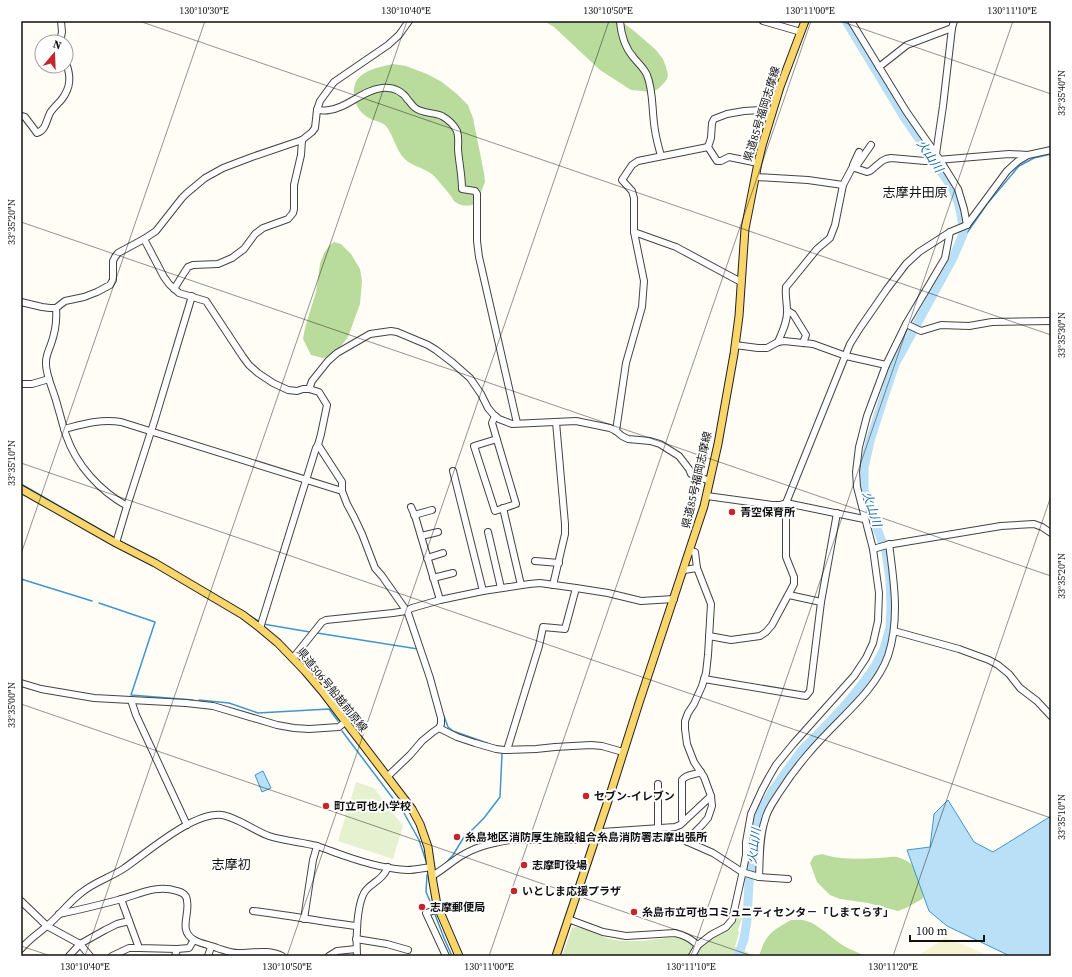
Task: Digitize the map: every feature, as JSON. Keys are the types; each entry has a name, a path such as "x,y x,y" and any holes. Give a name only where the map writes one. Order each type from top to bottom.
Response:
{"main road":[{"name":"県道85号福岡志摩線","path":"556,956 684,570 707,496 735,345 739,316 745,229 758,163 780,87 805,21"},
{"name":"県道506号船越前原線","path":"21,489 261,624 293,658 322,691 412,809 420,824 428,847 437,905 459,956"}],"street":[{"path":"61,21 62,34"},
{"path":"21,302 56,308 65,301 84,297 110,285 114,276 114,257 118,253 156,231 187,193 205,178 224,168 252,157 302,140 312,132 315,128 317,110 324,95 334,82 388,45 399,35 409,21"},
{"path":"620,21 625,44 630,53 643,67 649,80 652,94 655,138 662,156"},
{"path":"763,21 801,32"},
{"path":"851,21 906,111 958,189 967,225"},
{"path":"936,154 954,21"},
{"path":"879,67 907,45 952,28"},
{"path":"21,116 25,117 37,133 44,129 51,111 63,98 68,87 70,74"},
{"path":"317,110 336,109 375,89 390,88 403,93 417,109 437,114 453,125 458,136 462,189 475,191 477,194 477,241 479,257 517,424"},
{"path":"708,147 714,119 727,114 744,111 761,110 772,112"},
{"path":"174,289 188,267 193,265 218,264 232,258 244,249 255,234 263,228 291,217 294,213 294,179 301,155 302,140"},
{"path":"778,342 788,311 785,291 786,288 817,249 830,238 843,184 853,168 871,145"},
{"path":"616,431 623,376 642,307 644,281 634,232 634,198 632,191 622,180 632,165 638,161 708,147"},
{"path":"708,147 717,161 721,161 730,156 758,163"},
{"path":"853,168 867,172 886,159 891,158 925,161 1009,154 1028,155 1051,150"},
{"path":"853,168 859,152"},
{"path":"709,636 732,640 760,636 772,625 794,584 794,578 786,557 786,503 850,344 887,289 906,264 918,252 950,232 967,225 1007,171 1018,161 1028,155"},
{"path":"756,177 843,184"},
{"path":"634,232 676,247 741,282"},
{"path":"692,956 698,946 711,934 726,928 732,920 743,872 751,814 776,765 854,676 866,658 873,643 878,621 879,593 873,549 864,519 857,487 857,456 867,416 886,365 945,258 950,232"},
{"path":"144,239 169,284 179,293 206,301 249,366 273,383 288,390 297,391 309,389 319,392 327,406 322,434 261,624"},
{"path":"116,543 192,296"},
{"path":"56,308 57,314 55,332 46,363 49,379 64,429 72,448 83,467 95,482 127,506"},
{"path":"788,311 793,314 806,335 803,342"},
{"path":"908,325 921,331 941,325 969,326 992,322 1051,321"},
{"path":"309,389 312,381 328,361 337,353 370,334 391,331 428,345 453,363 470,378 488,408 499,419 512,424 576,421 610,428 628,439 650,441 660,444 680,456 690,469 691,474 710,481"},
{"path":"735,345 767,348 778,342 784,341 803,342 814,344 846,356 886,365"},
{"path":"21,384 32,384 49,379"},
{"path":"495,416 492,423 497,439 516,504 495,511 474,446 497,439"},
{"path":"64,429 95,421 121,422 342,490"},
{"path":"553,585 565,534 556,422"},
{"path":"318,445 342,482 342,490 347,504 362,534 375,568 408,613 441,718 439,728 422,741 388,776"},
{"path":"453,471 483,591"},
{"path":"707,496 772,505 786,503 864,519"},
{"path":"411,507 440,600"},
{"path":"503,508 521,585"},
{"path":"414,515 432,510"},
{"path":"704,679 806,696 810,690 821,602 837,513"},
{"path":"873,549 962,532 1009,526 1034,524 1051,532"},
{"path":"421,536 438,532"},
{"path":"488,532 501,588"},
{"path":"758,877 765,818 772,804 806,755 854,706 876,679 888,656 894,631 894,581 888,545"},
{"path":"688,842 689,838 708,818 712,806 711,796 704,777 694,762 687,744 685,720 699,694 704,679 708,655 711,604 698,568 695,552 690,551"},
{"path":"427,558 443,553"},
{"path":"535,561 559,563"},
{"path":"684,570 698,568"},
{"path":"433,578 453,573"},
{"path":"293,658 322,622 326,620 406,611 440,600 501,588 540,583 608,593 642,601 674,599"},
{"path":"507,750 539,646 543,627 565,629 576,588"},
{"path":"789,595 821,602"},
{"path":"894,631 959,649 990,660 1009,674 1020,688 1037,701 1051,716"},
{"path":"21,683 94,698 213,706 277,725 294,728 339,726 345,722"},
{"path":"131,700 136,715 186,825"},
{"path":"439,728 475,743 496,749 536,749 591,745 607,747 623,752"},
{"path":"683,822 682,780 684,777 701,772"},
{"path":"658,784 658,828"},
{"path":"598,831 602,832 674,827 680,825 711,796"},
{"path":"21,949 47,926 79,894 96,882 122,869 159,842 186,825 204,818 222,815 232,818 268,836 317,846 370,864 407,870 431,866"},
{"path":"432,876 476,848 510,840 595,840 651,834 680,838 713,853 743,872 758,877 788,879"},
{"path":"304,919 313,860 317,846"},
{"path":"356,956 356,926 364,893 385,875 388,867"},
{"path":"59,914 121,900 152,889 173,889 185,895 188,901 185,929 188,935 194,940 228,952 270,952 283,956"},
{"path":"121,900 139,948"},
{"path":"21,902 47,926 80,944 90,956"},
{"path":"439,909 426,913 446,956"},
{"path":"253,911 356,926"},
{"path":"568,919 603,932 626,936 675,933 681,934 688,937 698,946"},
{"path":"69,956 80,944 105,930 129,921"},
{"path":"356,939 387,944 408,950"},
{"path":"112,956 128,948 189,948 194,940"},
{"path":"208,956 211,947"},
{"path":"175,956 178,949"},
{"path":"330,956 336,952 356,949"}],"shaded area":[{"path":"946,937 989,956 918,956"}],"green space":[{"path":"544,21 620,21 656,50 663,59 668,75 667,79 658,89 652,92 631,90 600,70 554,27"},
{"path":"393,64 406,66 427,74 442,82 468,105 473,118 485,182 477,203 464,206 455,202 433,175 405,159 400,153 386,126 367,117 358,107 355,101 354,87 361,76 372,69"},
{"path":"334,242 341,244 351,254 360,269 362,281 360,304 348,337 333,356 323,358 311,355 303,339 316,292 320,264 324,253"},
{"path":"356,782 374,788 403,826 393,859 338,841"},
{"path":"822,854 850,859 897,857 904,859 915,869 925,895 922,899 898,911 868,903 840,899 830,895 817,882 810,863 814,856"},
{"path":"738,909 742,910 741,915 743,916 738,930 739,932 735,947 756,956 562,956 572,928 574,927 585,929 615,940 623,941 677,937 703,943 733,923"},
{"path":"791,920 808,921 822,929 844,946 866,956 759,956 764,943 770,934"}],"water":[{"path":"263,771 271,788 262,792 255,775"},
{"path":"948,800 974,842 993,852 1051,816 1051,956 1010,956 947,926 929,911 907,850 930,847 934,814"}],"waterway":[{"name":"火山川","path":"738,956 744,939 747,920 749,883 755,829 762,809 773,790 801,751 847,703 875,666 884,649 890,627 890,579 886,552 868,505 864,489 864,468 870,441 895,364 954,256 963,234 959,205 953,189 904,117 846,21"},
{"path":"960,243 987,204 1019,166 1034,158 1051,154"},
{"path":"21,484 113,537"},
{"path":"21,579 92,601"},
{"path":"99,603 155,622 131,695 193,700"},
{"path":"250,616 260,622"},
{"path":"263,624 310,632"},
{"path":"317,633 418,649"},
{"path":"199,700 229,703 258,713 329,709 338,721"},
{"path":"444,716 448,727 453,731 487,743"},
{"path":"342,731 404,813 419,840 426,861"},
{"path":"444,865 453,855 464,837 484,818 500,797 502,754"},
{"path":"427,875 426,892 433,908"},
{"path":"434,912 452,956"}],"place":[{"name":"青空保育所","path":"732,512"},
{"name":"セブン-イレブン","path":"586,796"},
{"name":"町立可也小学校","path":"326,806"},
{"name":"糸島地区消防厚生施設組合糸島消防署志摩出張所","path":"457,837"},
{"name":"志摩町役場","path":"524,865"},
{"name":"いとしま応援プラザ","path":"514,891"},
{"name":"志摩郵便局","path":"422,907"},
{"name":"糸島市立可也コミュニティセンタ－「しまてらす」","path":"634,912"}],"district":[{"name":"志摩井田原","path":"915,192"},
{"name":"志摩初","path":"231,864"}]}
